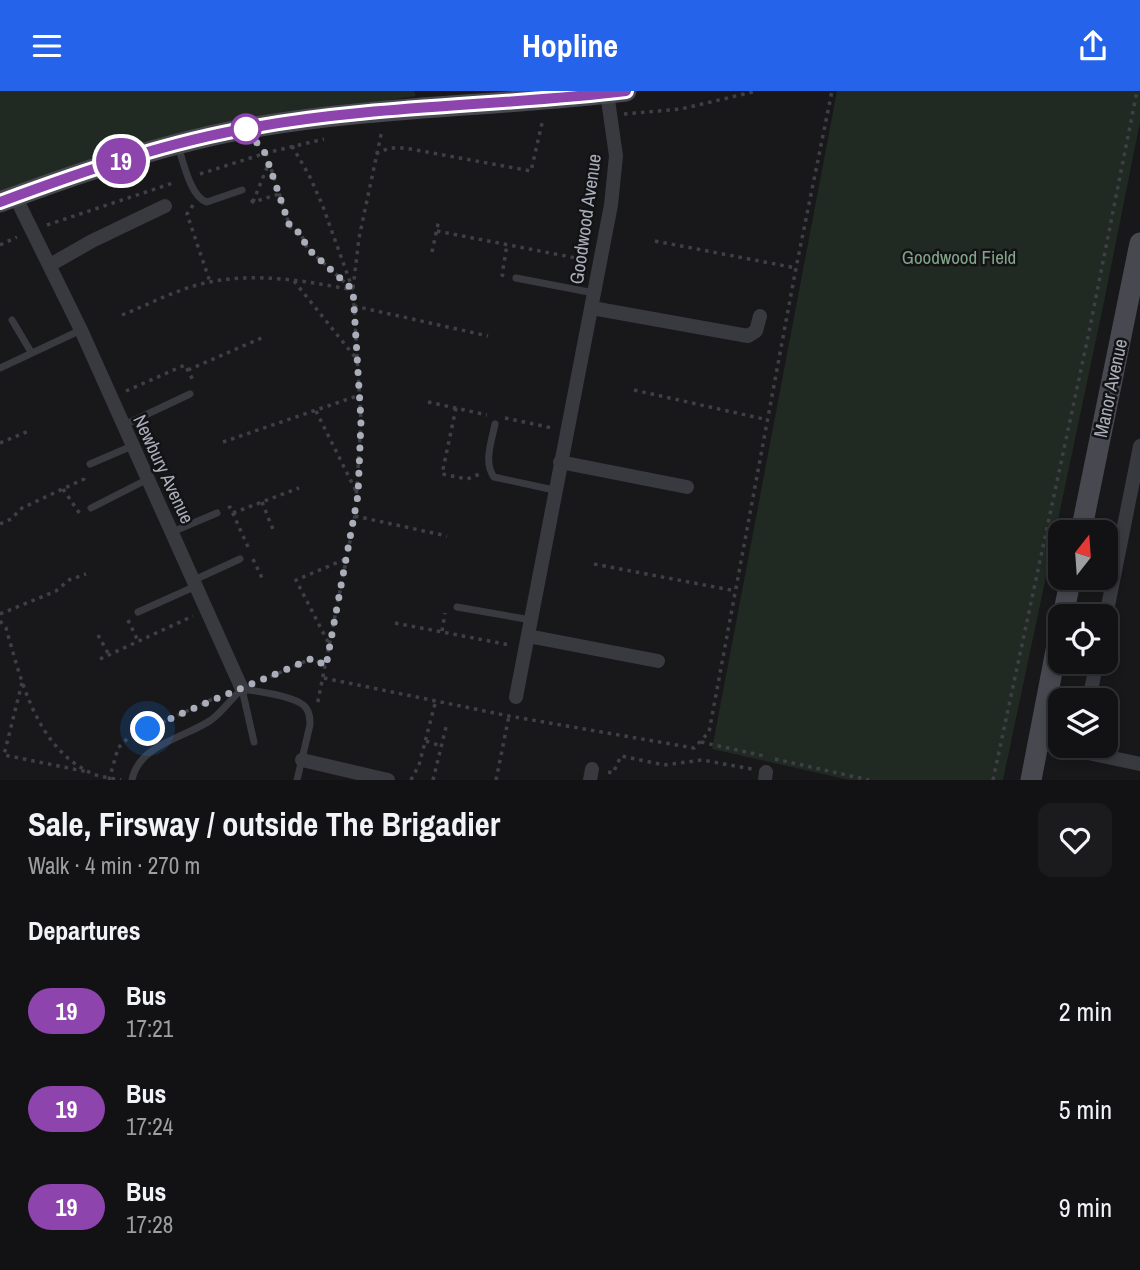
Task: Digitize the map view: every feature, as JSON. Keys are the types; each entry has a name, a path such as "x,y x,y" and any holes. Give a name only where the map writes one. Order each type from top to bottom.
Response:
{"street":[{"name":"Goodwood Avenue","path":"516,697 611,205 616,156 610,115 617,92"},
{"path":"8,199 93,169 253,127 332,116 617,92"},
{"name":"Newbury Avenue","path":"8,199 33,229 242,689"},
{"path":"50,265 92,241 165,206"},
{"name":"Manor Avenue","path":"1084,520 1137,269 1140,243"},
{"name":"Goodwood Avenue","path":"593,300 748,336 756,331 760,316"},
{"path":"1108,604 1140,446"},
{"path":"561,462 687,487"},
{"path":"527,642 658,661"},
{"path":"1031,780 1051,674"},
{"path":"1037,742 1048,744"},
{"path":"1118,758 1140,764"},
{"path":"302,760 388,780"}],"lane":[{"path":"178,145 188,178 198,197 207,202 242,190"},
{"path":"516,278 593,300"},
{"path":"12,320 31,352"},
{"path":"0,368 80,330"},
{"path":"122,426 190,394"},
{"path":"495,424 488,463 489,471 494,477 554,490"},
{"path":"90,464 132,446"},
{"path":"91,508 148,479"},
{"path":"172,532 216,513"},
{"path":"138,612 240,559"},
{"path":"457,607 531,620"},
{"path":"242,689 292,699 302,704 310,715 297,780"},
{"path":"242,689 254,742"},
{"path":"132,780 134,770 142,758 212,720 242,689"}],"path":[{"path":"610,115 681,109 757,91"},
{"path":"324,678 509,716 694,748 701,742 709,732 832,91"},
{"path":"993,780 1086,345 1136,91"},
{"path":"376,154 389,149 405,148 531,171 543,118 555,117"},
{"path":"310,715 320,703 328,644 358,495 360,395 353,290 359,238 383,126 372,129"},
{"path":"33,229 265,153 335,137"},
{"path":"292,146 322,204 353,290"},
{"path":"265,153 290,227 301,234 307,248 353,290"},
{"path":"253,202 269,163"},
{"path":"242,190 253,202"},
{"path":"253,202 279,194"},
{"path":"198,197 187,214 210,282"},
{"path":"432,252 439,219"},
{"path":"437,231 601,263"},
{"path":"655,240 796,268"},
{"path":"507,245 502,275 516,278"},
{"path":"122,315 196,285 255,277 293,279 353,290"},
{"path":"293,279 356,358"},
{"path":"354,306 488,336"},
{"path":"188,370 265,336"},
{"path":"110,398 185,365 199,391 190,394"},
{"path":"634,390 768,420"},
{"path":"223,442 360,395"},
{"path":"456,408 442,474 467,478 489,471"},
{"path":"316,411 358,495"},
{"path":"0,443 31,430"},
{"path":"0,524 11,519 22,508 84,479 90,464"},
{"path":"233,513 299,488"},
{"path":"63,489 78,514 91,508"},
{"path":"262,502 274,532"},
{"path":"216,513 230,507 262,580"},
{"path":"355,516 447,536"},
{"path":"328,644 296,580 346,559"},
{"path":"594,564 736,591"},
{"path":"0,614 55,591 69,580 86,574"},
{"path":"100,659 206,610"},
{"path":"0,621 6,628 22,682 41,723 64,755 90,773"},
{"path":"395,623 527,642"},
{"path":"98,635 109,655"},
{"path":"109,779 118,748 127,739 212,699 313,658 326,666"},
{"path":"22,682 4,755 121,780"},
{"path":"411,780 419,765 436,700"},
{"path":"496,780 509,716"},
{"path":"433,780 446,727"},
{"path":"426,741 442,746"},
{"path":"701,742 869,780"},
{"path":"591,774 614,773 621,756 664,765 702,760 766,776"}],"green space":[{"path":"0,91 414,91 416,96 260,116 160,140 0,194"},
{"name":"Goodwood Field","path":"837,91 1140,91 1140,122 1058,520 1048,520 1048,567 1003,780 849,780 712,749"}],"bus line":[{"name":"19","path":"0,202 93,169 253,127 332,116 626,91"}],"route":[{"path":"148,729 212,699 313,658 326,666 328,644 355,516 361,421 353,290 307,248 301,234 290,227 265,153 246,129"}]}
